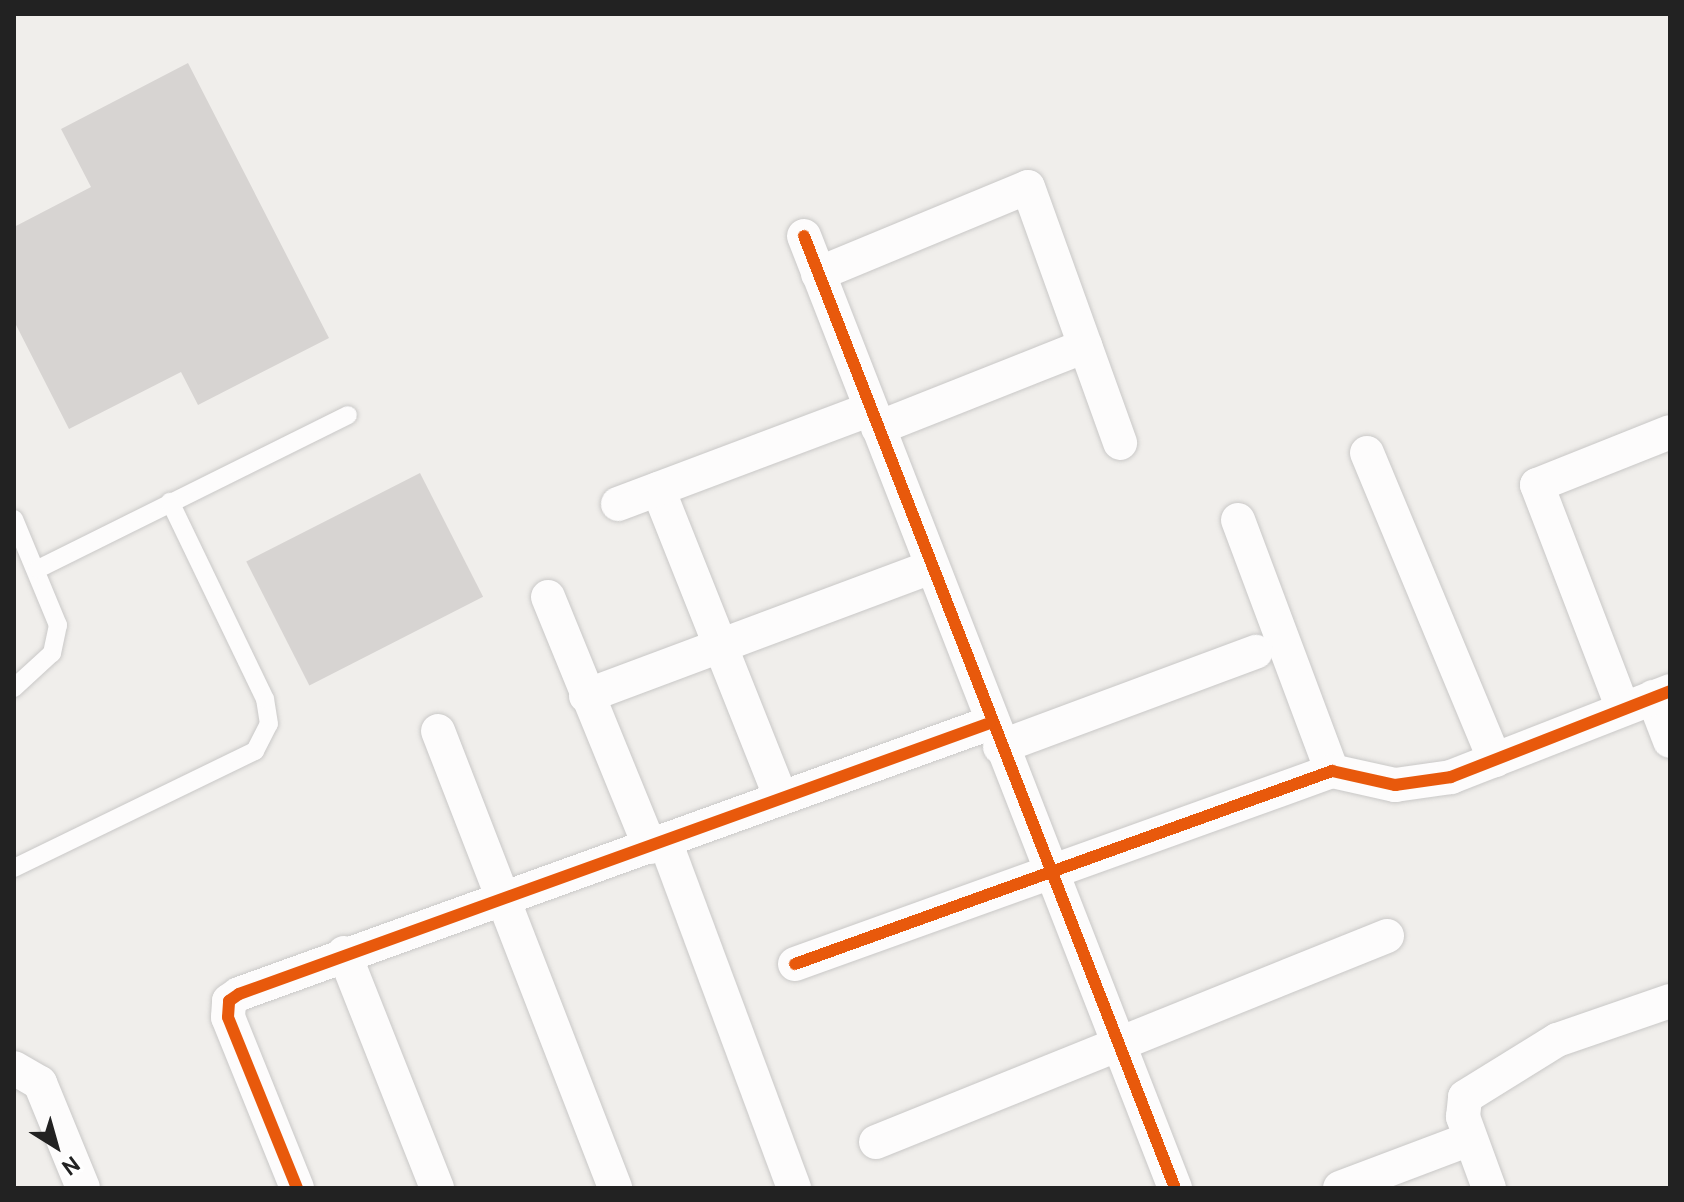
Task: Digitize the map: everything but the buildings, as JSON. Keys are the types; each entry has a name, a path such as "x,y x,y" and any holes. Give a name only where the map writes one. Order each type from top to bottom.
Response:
{"street":[{"path":"818,274 1028,187 1120,443"},
{"path":"804,236 929,568 1047,868 1124,1048 1175,1188"},
{"path":"618,504 1085,346"},
{"path":"1670,432 1537,485 1670,741"},
{"path":"1367,453 1495,760"},
{"path":"658,489 780,796"},
{"path":"1238,520 1332,771"},
{"path":"586,696 929,568"},
{"path":"548,597 586,696 658,844 794,1188"},
{"path":"297,1188 228,1017 229,1001 344,953 500,896 658,844 780,796 995,735 1256,652"},
{"path":"795,964 1047,868 1332,771 1395,785 1451,777 1649,699"},
{"path":"438,731 615,1188"},
{"path":"876,1142 1124,1048 1387,936"},
{"path":"344,953 437,1188"},
{"path":"1489,1188 1470,1139 1465,1097 1510,1064 1670,1001"},
{"path":"14,1068 40,1083 83,1188"},
{"path":"1340,1188 1470,1139"}],"lane":[{"path":"38,569 348,415"},
{"path":"14,868 255,751 269,724 265,699 170,502"},
{"path":"14,519 38,569 57,638 36,672 14,688"}],"cycle path":[{"path":"804,236 1175,1188"},
{"path":"795,964 1332,771 1395,785 1451,777 1670,691"},
{"path":"297,1188 228,1017 229,1001 239,994 990,723"}]}
